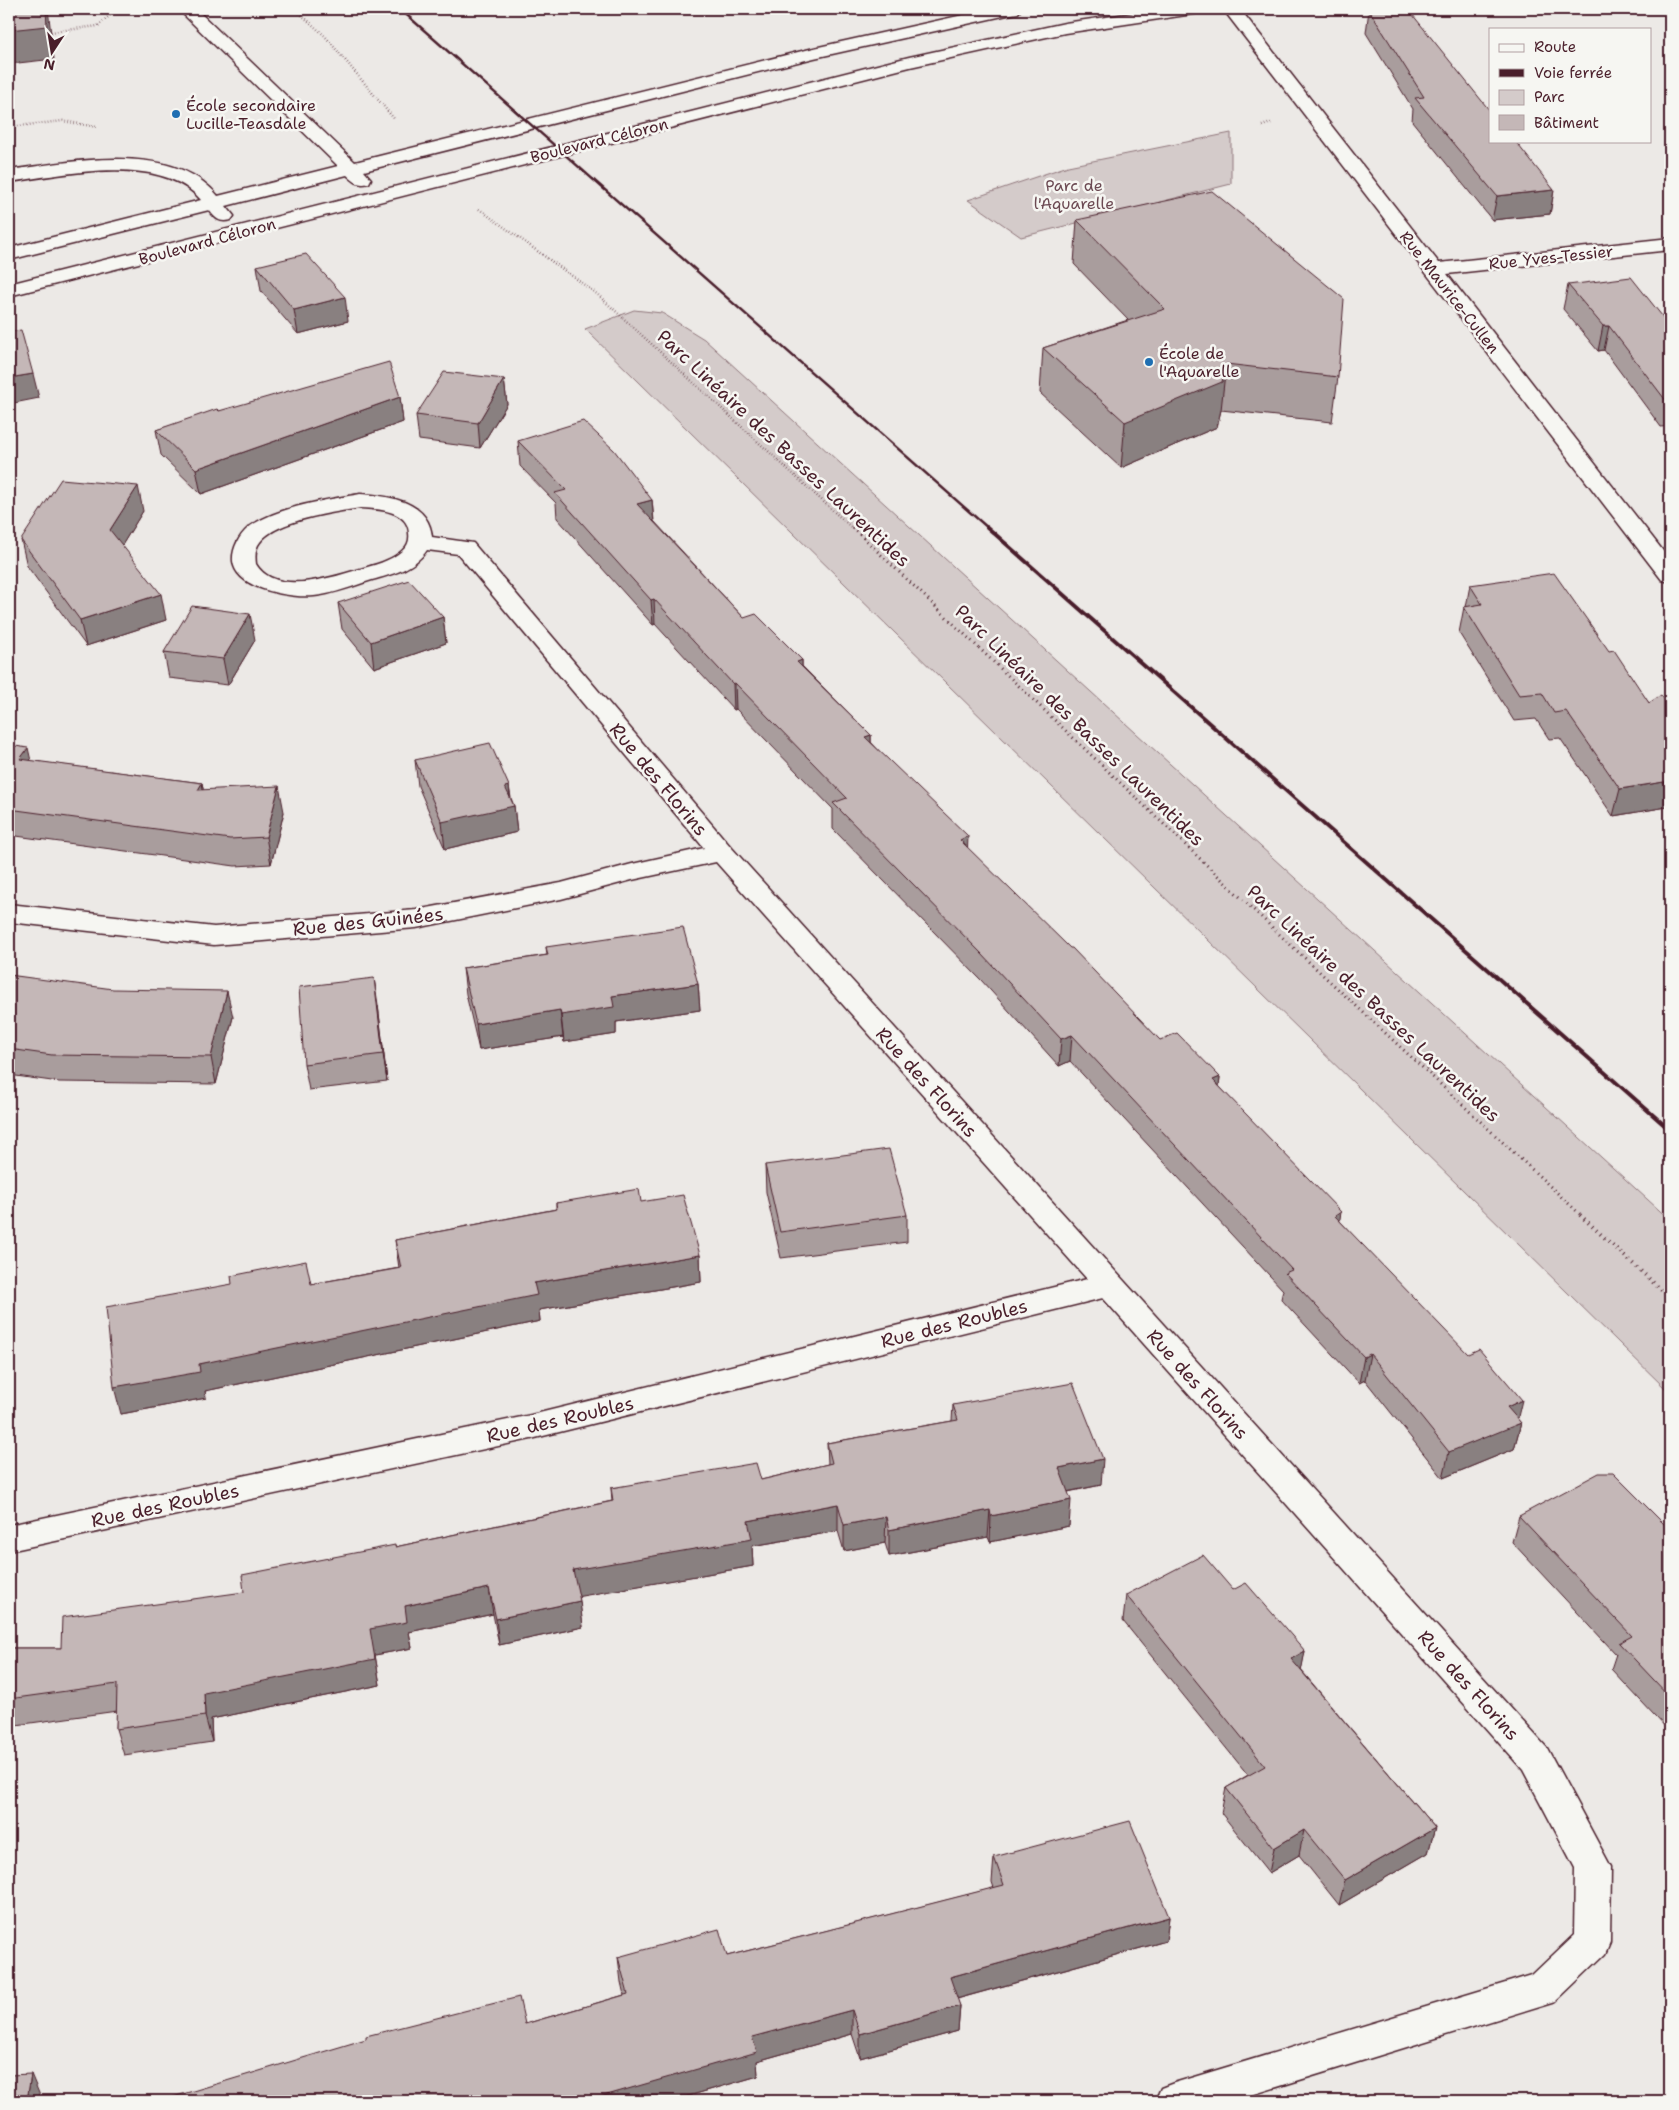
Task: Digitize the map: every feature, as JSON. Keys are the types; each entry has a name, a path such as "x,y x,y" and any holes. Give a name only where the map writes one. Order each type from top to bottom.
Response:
{"street":[{"path":"186,9 379,196"},
{"name":"Boulevard Céloron","path":"9,254 214,205 895,34 1012,9"},
{"name":"Boulevard Céloron","path":"9,290 951,52 1089,24 1193,9"},
{"name":"Rue Maurice-Cullen","path":"1231,9 1670,575"},
{"path":"9,176 80,167 134,164 186,179 197,185 238,233"},
{"name":"Rue Yves-Tessier","path":"1432,270 1670,244"},
{"path":"360,501 382,502 401,508 415,517 422,529 421,542 413,553 399,563 382,571 314,589 293,589 274,586 257,579 247,569 244,558 246,546 256,534 271,524 337,504 360,501"},
{"name":"Rue des Florins","path":"421,542 465,548 722,854 1535,1759 1593,1867 1592,1942 1543,1989 1174,2101"},
{"name":"Rue des Guinées","path":"9,913 224,935 416,919 561,891 632,872 722,854"},
{"name":"Rue des Roubles","path":"9,1538 531,1426 1109,1285"}],"path":[{"path":"51,32 98,26 117,9"},
{"path":"295,9 339,52 401,126"},
{"name":"Parc Linéaire des Basses Laurentides","path":"475,206 509,234 593,290 987,656 1225,883 1670,1298"}],"green space":[{"name":"Parc de l'Aquarelle","path":"1231,133 1231,184 1021,237 968,200 1068,166"},
{"path":"634,310 662,313 704,339 1670,1220 1670,1393 585,329"}],"building":[{"path":"9,9 46,9 47,26 9,30"},
{"path":"1408,9 1489,110 1489,142 1516,142 1554,190 1497,196 1415,98 1424,97 1369,10"},
{"path":"1212,191 1344,299 1338,377 1226,364 1222,382 1125,422 1043,348 1165,309 1077,220"},
{"path":"306,254 345,297 294,310 257,266"},
{"path":"1631,277 1670,326 1670,402 1667,402 1609,326 1603,326 1568,285"},
{"path":"21,330 33,374 9,378 9,332"},
{"path":"389,362 400,397 196,469 156,430 217,409 219,411"},
{"path":"444,372 504,379 478,423 416,415"},
{"path":"583,421 614,450 652,500 637,504 744,618 756,614 802,660 797,662 871,735 865,737 968,836 960,840 1072,948 1160,1040 1177,1033 1220,1077 1213,1080 1341,1212 1335,1216 1468,1354 1479,1349 1522,1400 1507,1407 1521,1423 1449,1452 1370,1354 1364,1357 1285,1273 1292,1270 1072,1035 1061,1039 982,954 833,803 847,798 735,683 733,684 654,599 651,600 555,493 566,490 518,441"},
{"path":"61,479 138,486 110,530 161,594 80,620 21,540"},
{"path":"1554,573 1609,651 1614,650 1649,703 1661,695 1670,707 1670,781 1620,789 1566,711 1554,713 1542,693 1519,695 1464,607 1482,604 1470,585"},
{"path":"409,580 443,617 371,642 338,603"},
{"path":"192,606 250,614 223,659 164,652"},
{"path":"490,743 509,786 505,787 514,806 442,822 415,760"},
{"path":"9,745 28,748 20,759 202,783 198,790 279,786 266,837 230,839 9,809"},
{"path":"683,927 698,984 612,996 614,1007 561,1015 560,1010 476,1024 463,968 548,955 546,947"},
{"path":"9,975 113,989 227,991 211,1057 52,1055 9,1049"},
{"path":"374,978 383,1054 304,1064 299,987"},
{"path":"889,1149 907,1215 780,1232 765,1165"},
{"path":"639,1189 641,1202 683,1195 700,1255 534,1283 537,1295 199,1364 200,1372 114,1387 106,1307 232,1284 231,1276 306,1261 311,1284 401,1268 395,1240 557,1209 556,1203"},
{"path":"1073,1383 1103,1459 1059,1468 1071,1500 991,1516 990,1510 889,1530 886,1517 844,1525 838,1504 748,1521 752,1539 573,1570 580,1601 496,1619 489,1588 405,1606 407,1622 370,1629 375,1659 204,1693 205,1716 116,1729 117,1684 9,1699 9,1648 61,1648 62,1617 244,1592 242,1575 395,1545 395,1547 613,1501 611,1488 756,1463 761,1480 832,1463 827,1443 958,1420 953,1405"},
{"path":"1599,1473 1613,1473 1670,1530 1670,1697 1619,1643 1632,1636 1519,1516"},
{"path":"1203,1555 1233,1590 1246,1583 1305,1651 1291,1659 1435,1828 1345,1880 1304,1830 1274,1848 1226,1788 1265,1766 1126,1595"},
{"path":"1130,1821 1169,1917 950,1977 960,2006 860,2034 852,2010 752,2037 757,2052 586,2101 174,2101 173,2097 366,2039 366,2036 519,1997 525,2024 628,1994 618,1957 719,1929 727,1956 1004,1885 994,1857"},
{"path":"31,2074 27,2101 9,2101 9,2075"}],"railway":[{"path":"400,9 989,529"},
{"path":"987,527 1670,1130"}],"place":[{"name":"École secondaire Lucille-Teasdale","path":"176,114"},
{"name":"École de l'Aquarelle","path":"1149,362"}]}
